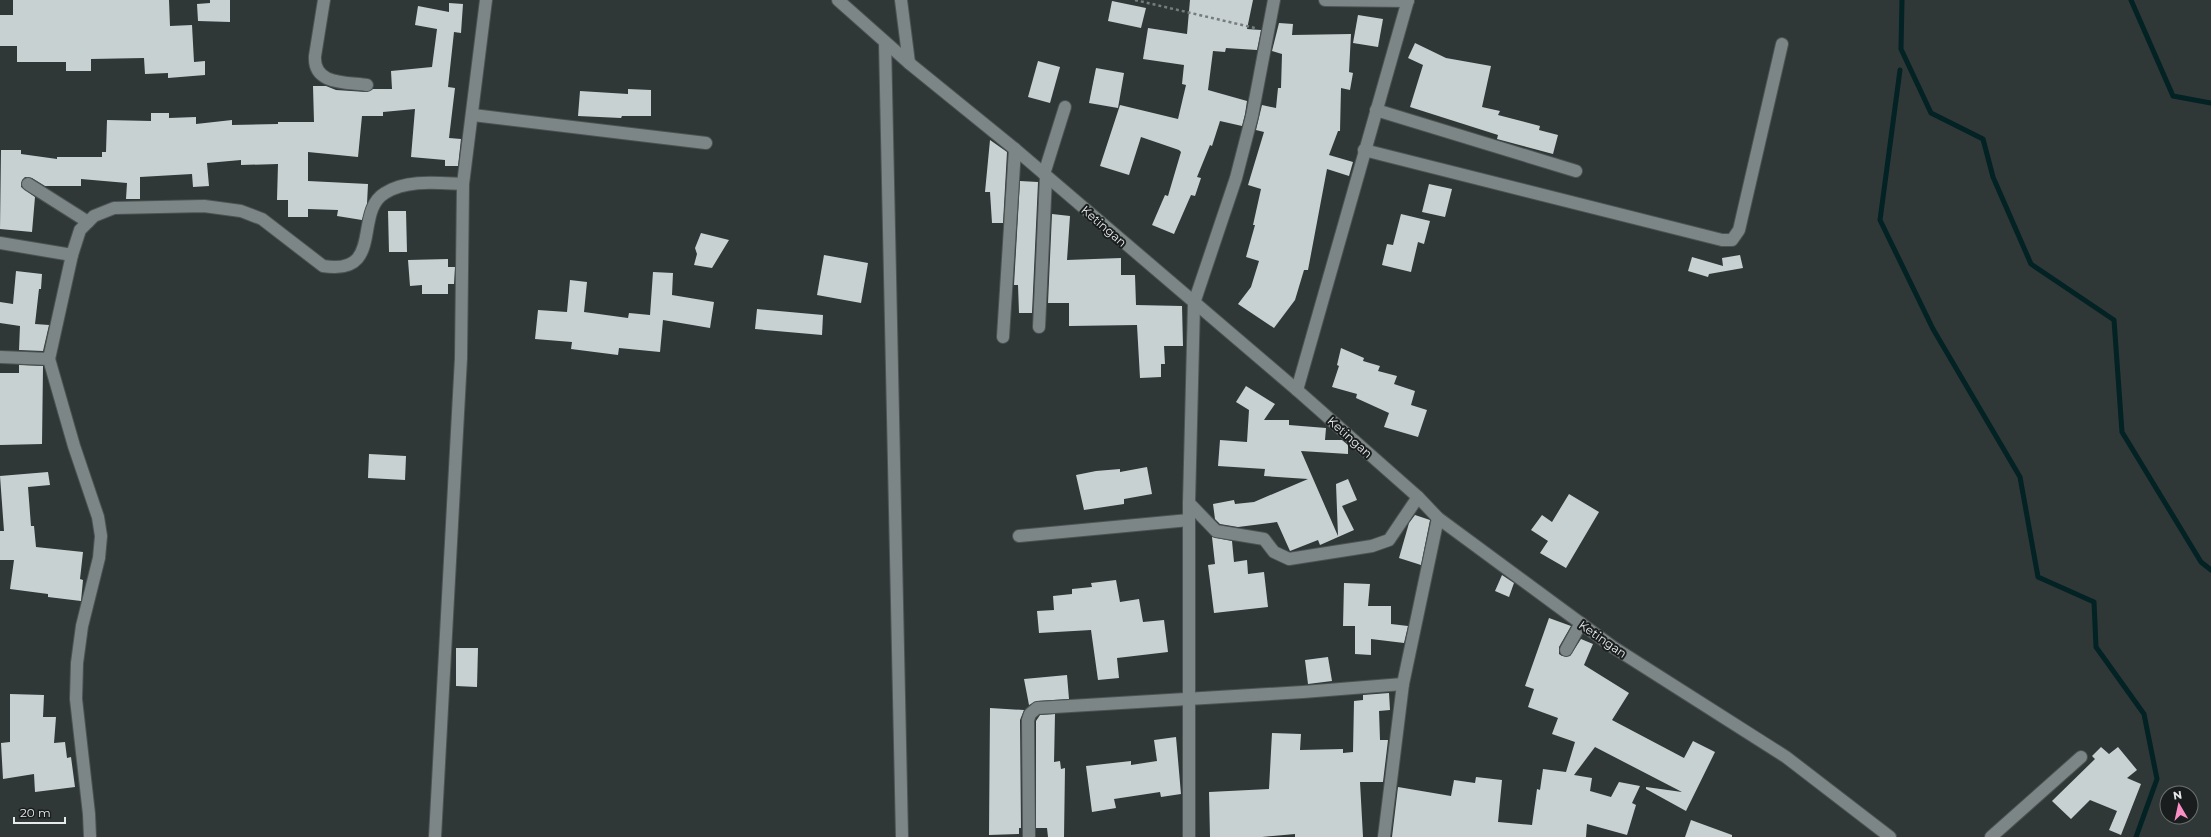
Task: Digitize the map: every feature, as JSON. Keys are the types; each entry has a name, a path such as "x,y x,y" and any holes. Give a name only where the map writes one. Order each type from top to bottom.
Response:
{"street":[{"path":"324,0 315,56 315,62 319,73 328,79 366,85"},
{"path":"435,837 461,358 463,184 473,115 486,0"},
{"name":"Ketingan","path":"838,0 909,63 1015,149 1297,390 1418,497 1438,518 1612,647 1786,757 1890,837"},
{"path":"901,0 909,63"},
{"path":"1190,837 1189,503 1194,303 1236,178 1252,116 1274,0"},
{"path":"1297,390 1364,150 1408,0 1325,0"},
{"path":"885,42 902,837"},
{"path":"1364,150 1722,240 1732,240 1739,230 1782,44"},
{"path":"1039,326 1045,175 1065,107"},
{"path":"1376,110 1576,171"},
{"path":"473,115 706,143"},
{"path":"1003,337 1015,149"},
{"path":"90,837 89,814 76,699 77,663 82,626 99,558 101,536 98,517 74,446 49,359 72,255 80,230 94,216 114,208 204,206 241,211 262,219 323,266 334,268 344,267 356,260 364,247 376,201 384,193 399,187 419,183 463,184"},
{"path":"28,184 88,222"},
{"path":"0,243 72,255"},
{"path":"0,357 49,359"},
{"path":"1189,503 1216,531 1264,539 1274,552 1289,559 1372,546 1389,540 1418,497"},
{"path":"1384,837 1403,684 1438,518"},
{"path":"1019,536 1189,520"},
{"path":"1566,650 1581,623"},
{"path":"1029,837 1028,720 1033,710 1037,708 1403,684"},
{"path":"1991,837 2081,757"}],"path":[{"path":"1135,0 1268,31"}],"building":[{"path":"13,0 169,0 170,26 192,25 194,62 205,61 205,75 168,78 168,73 145,74 144,58 91,59 91,71 66,71 66,62 17,62 17,46 0,46 0,15 13,15"},
{"path":"210,0 230,0 230,22 198,21 197,4 210,3"},
{"path":"1190,0 1253,0 1247,29 1261,30 1257,50 1226,48 1225,52 1213,51 1208,90 1247,101 1245,114 1242,126 1220,121 1212,146 1210,145 1197,177 1201,178 1195,196 1191,195 1174,234 1152,225 1165,195 1168,196 1181,152 1179,150 1141,137 1129,175 1100,166 1120,105 1178,119 1186,85 1182,84 1184,65 1143,59 1148,28 1187,34"},
{"path":"1112,1 1146,8 1141,28 1108,21"},
{"path":"449,3 463,4 461,33 454,32 448,87 455,88 449,138 461,139 458,166 445,166 445,160 411,157 415,109 383,112 383,116 362,116 358,157 308,152 308,181 368,184 367,204 362,220 337,216 338,210 308,209 308,217 288,217 288,200 277,200 278,164 241,165 241,160 207,163 209,186 193,187 192,174 140,177 140,199 126,199 127,183 81,179 81,186 45,186 32,178 25,177 22,180 21,187 35,197 32,232 0,229 1,150 21,150 21,154 57,159 57,157 102,157 102,152 106,152 107,120 151,121 151,113 169,113 169,118 196,117 196,124 232,120 232,125 278,124 278,122 314,122 313,86 326,86 336,90 366,92 373,89 392,89 391,71 432,67 437,29 415,25 418,6 449,12"},
{"path":"1358,15 1383,19 1378,47 1353,43"},
{"path":"1279,23 1293,24 1292,35 1351,34 1349,72 1353,73 1350,90 1341,88 1340,131 1338,131 1329,155 1353,162 1349,176 1327,169 1308,270 1304,270 1295,300 1274,328 1238,304 1251,287 1259,261 1246,257 1255,225 1253,225 1261,189 1248,185 1264,132 1256,130 1262,105 1276,108 1278,88 1281,88 1282,54 1272,51"},
{"path":"1415,43 1446,58 1491,66 1482,107 1500,111 1498,115 1540,126 1539,130 1558,135 1553,154 1497,139 1498,135 1410,107 1423,65 1408,58"},
{"path":"1038,61 1060,67 1050,103 1028,97"},
{"path":"1096,68 1124,73 1118,108 1089,103"},
{"path":"628,89 651,90 651,116 622,116 621,118 578,116 580,91 628,94"},
{"path":"990,140 1007,152 1003,223 992,223 990,192 985,192"},
{"path":"1020,181 1038,182 1032,313 1019,313 1018,285 1014,285"},
{"path":"1429,184 1452,189 1445,217 1422,212"},
{"path":"388,211 406,211 407,252 389,252"},
{"path":"1052,214 1070,216 1067,260 1121,258 1121,275 1135,275 1136,305 1182,306 1183,346 1164,346 1165,364 1161,364 1161,377 1140,378 1137,325 1069,326 1069,303 1048,303"},
{"path":"1401,214 1430,221 1424,244 1418,242 1411,272 1382,265 1387,244 1393,245"},
{"path":"701,233 729,240 712,268 694,265 697,254 695,248"},
{"path":"824,255 868,263 861,303 817,295"},
{"path":"1740,255 1743,268 1709,274 1708,277 1688,271 1692,257 1723,266 1722,258"},
{"path":"448,259 448,267 455,267 454,284 448,284 448,294 422,294 422,285 410,286 408,260"},
{"path":"16,271 42,274 35,324 49,325 43,351 19,350 20,326 0,323 0,302 13,304"},
{"path":"653,272 673,273 672,295 714,302 710,328 663,320 660,352 619,348 618,355 571,349 572,342 535,339 538,310 567,312 570,280 587,282 584,312 628,318 629,313 650,315"},
{"path":"757,309 823,315 822,335 755,329"},
{"path":"1341,348 1364,358 1363,361 1380,366 1378,371 1397,376 1394,384 1415,391 1411,405 1427,410 1418,437 1384,427 1389,413 1356,398 1357,394 1332,387 1339,366 1337,365"},
{"path":"19,365 43,366 42,444 0,445 0,373 19,373"},
{"path":"1246,386 1275,404 1264,420 1289,420 1289,425 1326,428 1325,440 1342,440 1348,445 1348,454 1301,451 1338,536 1336,484 1348,479 1357,500 1342,506 1354,530 1320,545 1318,540 1290,551 1277,522 1238,527 1220,524 1215,519 1213,504 1234,500 1235,504 1254,502 1308,479 1264,476 1265,469 1218,466 1220,440 1247,442 1249,410 1236,402"},
{"path":"369,454 406,456 405,480 368,478"},
{"path":"1147,467 1152,494 1124,499 1124,504 1084,510 1076,475 1096,471 1120,469 1120,472"},
{"path":"48,472 50,485 28,487 31,526 34,526 36,547 83,552 80,579 83,580 81,601 48,597 48,594 10,589 14,560 0,560 0,531 4,531 0,476"},
{"path":"1569,494 1599,512 1566,568 1540,553 1548,541 1531,530 1542,515 1552,522"},
{"path":"1415,515 1430,520 1421,565 1399,558 1409,523"},
{"path":"1212,537 1232,541 1234,562 1247,560 1248,574 1264,572 1268,607 1214,613 1208,565 1215,564"},
{"path":"1502,575 1514,583 1509,597 1495,591"},
{"path":"1116,580 1120,602 1139,599 1143,622 1164,620 1168,652 1117,658 1119,678 1098,680 1091,630 1039,633 1037,611 1054,610 1053,596 1072,594 1072,589 1092,587 1091,583"},
{"path":"1344,583 1370,584 1368,606 1391,606 1391,624 1408,626 1404,643 1371,639 1371,655 1355,654 1355,626 1343,626"},
{"path":"1549,618 1571,626 1559,647 1559,654 1562,656 1570,656 1581,639 1593,644 1584,665 1629,693 1612,720 1684,758 1693,741 1715,752 1686,811 1646,789 1646,787 1682,792 1595,747 1574,775 1592,778 1590,791 1611,797 1619,782 1640,786 1632,803 1636,805 1627,835 1587,824 1586,837 1392,837 1398,787 1451,796 1454,780 1475,783 1476,777 1502,780 1498,822 1532,825 1537,789 1540,790 1543,769 1566,772 1575,742 1552,734 1558,718 1528,707 1534,689 1525,686"},
{"path":"456,648 478,648 477,687 456,686"},
{"path":"1328,657 1332,681 1308,684 1305,660"},
{"path":"1067,675 1069,699 1037,701 1029,705 1024,679"},
{"path":"1389,693 1390,710 1379,711 1380,740 1388,740 1383,782 1360,782 1363,837 1295,837 1295,834 1262,837 1210,837 1209,792 1269,789 1272,733 1301,734 1300,750 1343,749 1343,753 1353,752 1354,701 1363,700 1363,695"},
{"path":"10,694 44,695 43,717 56,717 54,743 65,742 67,758 71,757 75,787 35,792 34,774 3,779 1,743 10,742"},
{"path":"990,708 1024,710 1020,720 1021,828 1019,828 1019,834 989,835"},
{"path":"1055,714 1054,762 1060,761 1061,769 1065,768 1064,837 1048,837 1047,828 1036,828 1036,721 1040,715"},
{"path":"1176,737 1181,794 1161,797 1160,792 1114,799 1116,808 1092,812 1086,766 1131,761 1131,765 1157,761 1154,740"},
{"path":"2101,747 2109,754 2118,747 2137,770 2127,778 2141,784 2121,835 2109,830 2117,811 2090,800 2071,819 2052,801 2095,759 2092,756"},
{"path":"1691,820 1732,835 1732,837 1685,837"}],"waterway":[{"path":"1902,0 1901,49 1931,113 1983,139 1993,177 2031,264 2114,320 2122,432 2201,562 2211,570"},
{"path":"2131,0 2173,96 2211,103"},
{"path":"1900,70 1880,220 1933,329 2020,477 2038,577 2094,602 2096,647 2144,714 2157,779 2136,837"}]}
